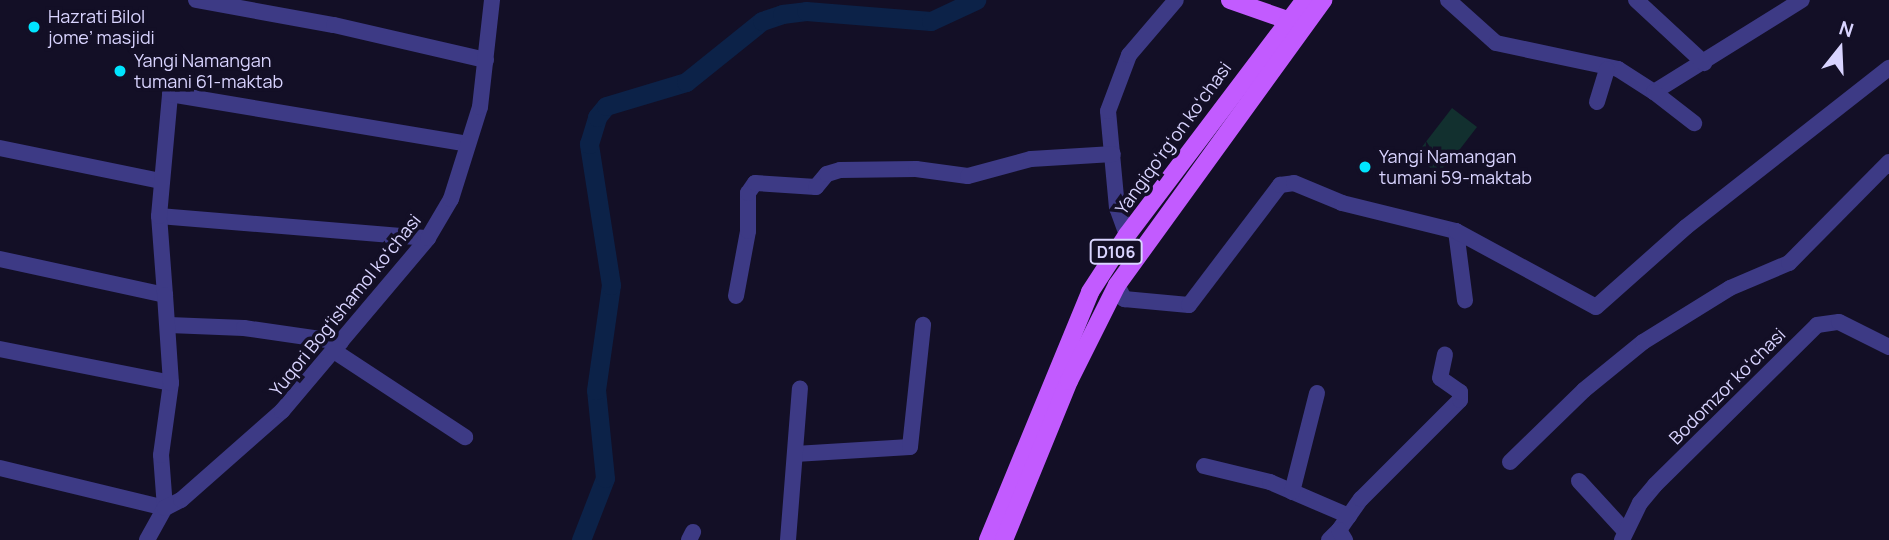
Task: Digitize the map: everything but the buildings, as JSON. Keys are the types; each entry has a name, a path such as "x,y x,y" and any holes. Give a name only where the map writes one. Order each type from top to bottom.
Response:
{"main road":[{"path":"1230,0 1295,22"},
{"name":"Yangiqoʻrgʻon koʻchasi","path":"1004,540 1069,381 1117,285 1295,22 1305,0"},
{"name":"Yangiqoʻrgʻon koʻchasi","path":"988,540 1090,292 1127,235 1295,22 1323,0"}],"street":[{"path":"196,0 334,25 486,61"},
{"name":"Yuqori Bogʻishamol koʻchasi","path":"147,540 165,508 181,500 255,437 337,347 428,238 450,199 480,107 492,0"},
{"path":"1127,235 1117,208 1108,111 1121,71 1153,23 1176,0"},
{"path":"1448,0 1496,43 1629,74 1694,123"},
{"path":"1636,0 1704,63"},
{"path":"1654,92 1802,0"},
{"path":"1117,285 1124,299 1189,305 1285,183 1342,203 1456,231 1596,307 1686,227 1889,68"},
{"path":"1597,102 1607,69"},
{"path":"0,468 165,508 161,455 171,383 169,325 159,216 170,94 468,144"},
{"path":"0,148 161,181"},
{"path":"736,296 748,231 749,189 755,183 816,187 827,174 840,170 916,169 968,176 1031,159 1112,154"},
{"path":"1510,462 1584,390 1643,342 1730,288 1789,263 1889,162"},
{"path":"159,216 428,238"},
{"path":"1456,231 1465,300"},
{"path":"0,259 166,295"},
{"name":"Bodomzor koʻchasi","path":"1624,536 1640,503 1655,485 1817,325 1839,322 1889,347"},
{"path":"169,325 244,328 337,347 465,437"},
{"path":"795,454 910,447 923,325"},
{"path":"0,349 171,383"},
{"path":"1204,466 1225,468 1292,492 1341,532 1460,400 1460,392 1440,378 1445,355"},
{"path":"788,540 800,388"},
{"path":"1292,492 1317,393"},
{"path":"1579,481 1624,536"}],"green space":[{"path":"1452,108 1477,127 1440,175 1415,156"}],"waterway":[{"path":"581,540 605,478 596,390 611,285 589,144 597,117 606,106 686,82 762,21 782,14 806,11 931,21 976,0"}],"place":[{"name":"Hazrati Bilol jome’ masjidi","path":"34,27"},
{"name":"Yangi Namangan tumani 61-maktab","path":"120,71"},
{"name":"Yangi Namangan tumani 59-maktab","path":"1365,167"}]}
